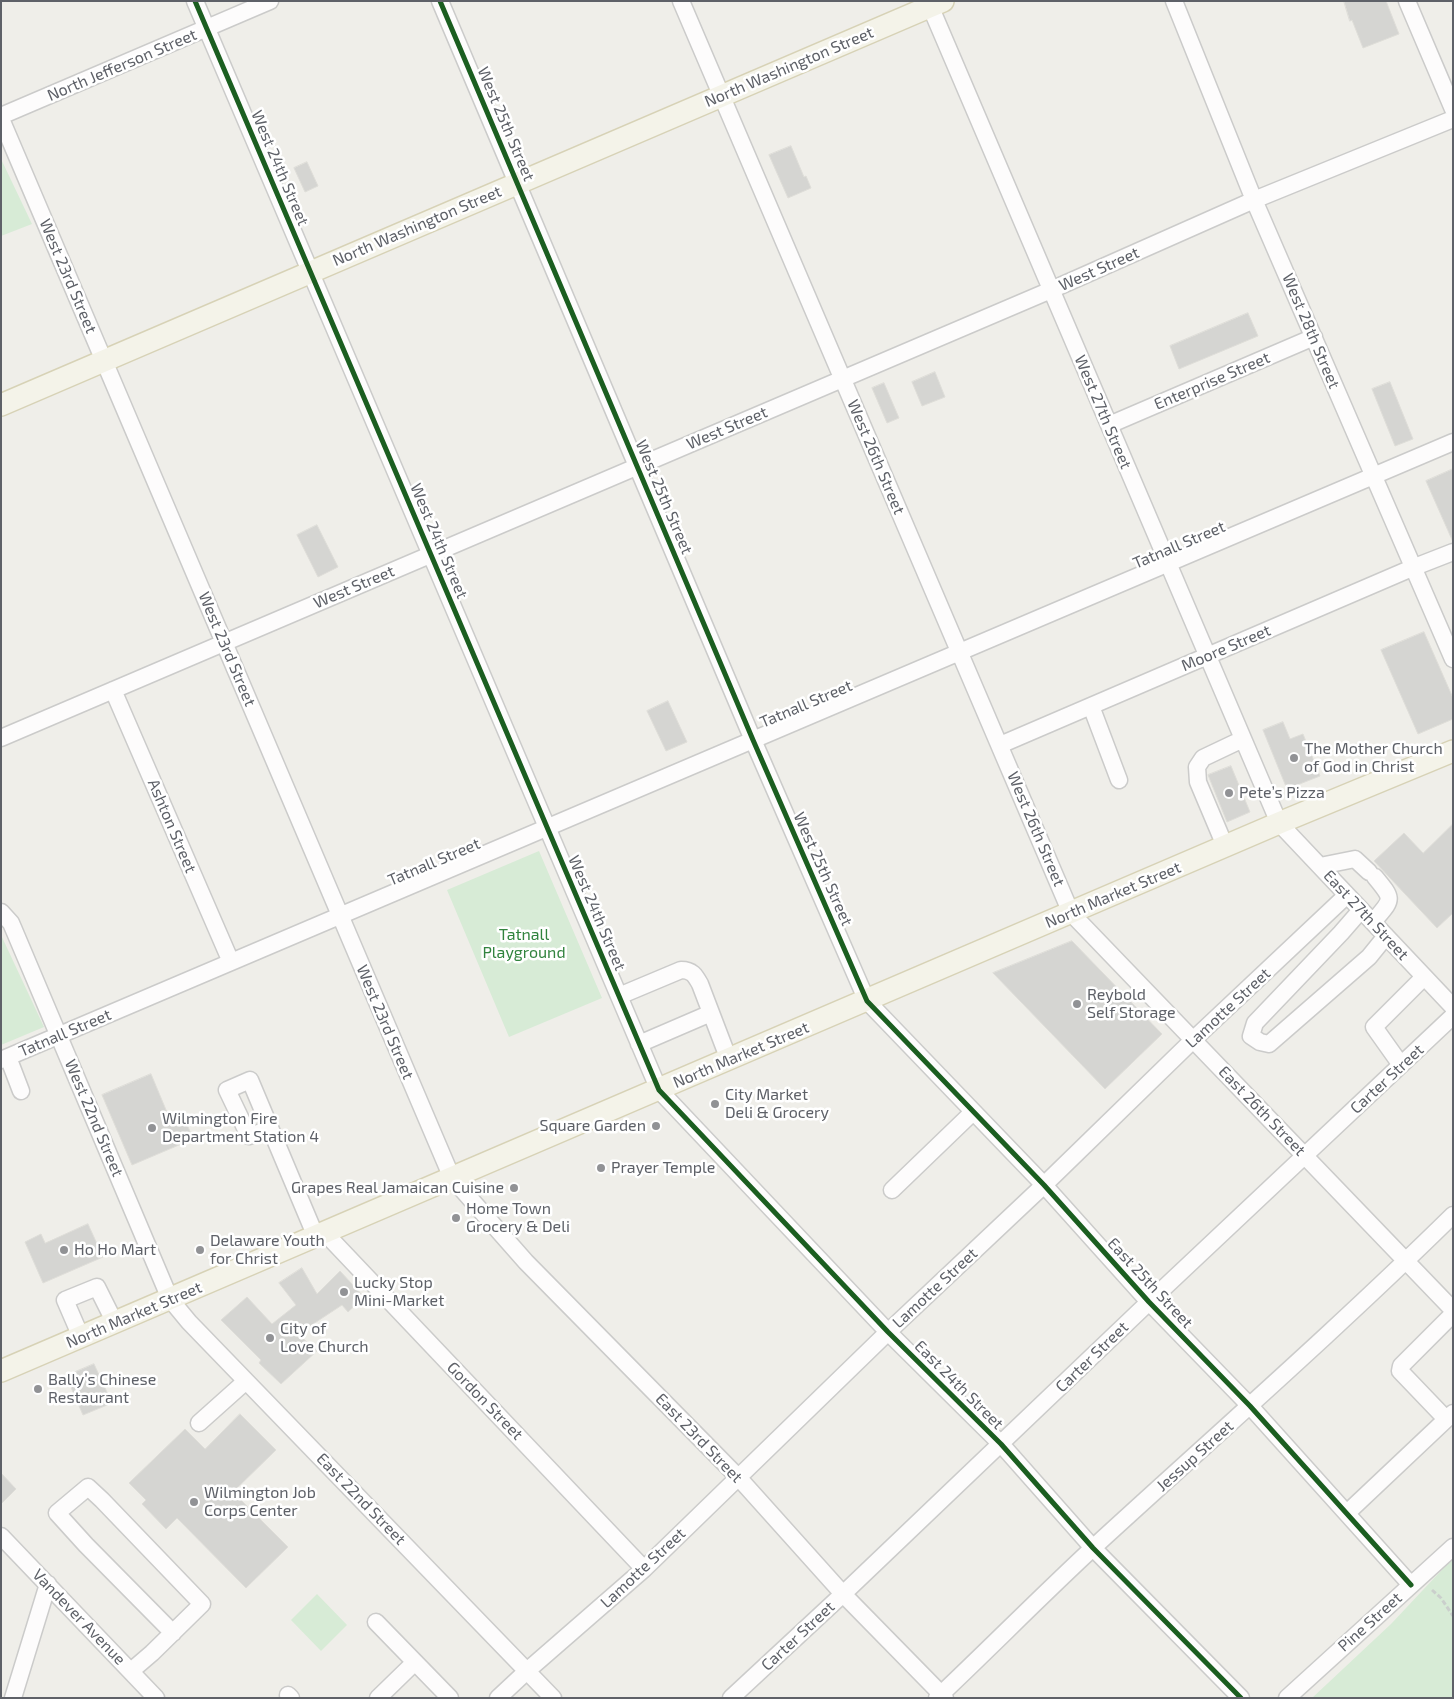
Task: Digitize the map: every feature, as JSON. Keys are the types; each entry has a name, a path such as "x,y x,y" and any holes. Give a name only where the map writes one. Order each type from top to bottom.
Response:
{"main road":[{"name":"North Washington Street","path":"1,404 518,184 934,3"},
{"name":"North Market Street","path":"1,1371 730,1060 1225,846 1453,751"}],"street":[{"name":"West 24th Street","path":"195,1 659,1090"},
{"name":"North Jefferson Street","path":"1,118 270,1"},
{"name":"West 25th Street","path":"440,1 753,740 867,1001"},
{"name":"West 26th Street","path":"682,1 1071,913"},
{"name":"West 28th Street","path":"1174,1 1254,200 1453,659"},
{"path":"1407,1 1453,110"},
{"name":"West 27th Street","path":"934,3 1051,290 1279,823"},
{"name":"West 23rd Street","path":"1,118 452,1178"},
{"name":"West Street","path":"1,738 1051,290 1254,200 1453,119"},
{"name":"Enterprise Street","path":"1110,425 1314,337"},
{"name":"Tatnall Street","path":"5,1059 1453,442"},
{"name":"Moore Street","path":"1000,745 1453,552"},
{"name":"Ashton Street","path":"113,690 231,962"},
{"path":"1091,706 1119,780"},
{"path":"1225,846 1198,782 1197,767 1203,758 1243,739"},
{"name":"East 27th Street","path":"1279,823 1453,1007"},
{"path":"1320,866 1355,859 1372,874 1390,898 1388,904 1373,922"},
{"name":"Lamotte Street","path":"498,1698 644,1569 888,1332 1347,895"},
{"path":"1361,910 1341,934 1255,1023 1251,1036 1260,1042 1269,1044 1369,957 1386,936"},
{"name":"West 22nd Street","path":"1,912 14,930 170,1299"},
{"name":"East 26th Street","path":"1071,913 1453,1310"},
{"path":"619,996 681,970 687,970 694,974 730,1060"},
{"path":"1401,1065 1374,1027 1424,977"},
{"name":"East 25th Street","path":"867,1001 1044,1185 1149,1302 1250,1406 1411,1585"},
{"path":"639,1044 711,1013"},
{"name":"Carter Street","path":"731,1698 1453,1016"},
{"path":"5,1059 22,1091"},
{"name":"East 24th Street","path":"659,1090 888,1332 1001,1444 1093,1548 1241,1698"},
{"path":"892,1190 973,1112"},
{"path":"270,1129 320,1235"},
{"name":"East 23rd Street","path":"452,1178 526,1262 738,1477 843,1594 941,1696"},
{"name":"Jessup Street","path":"941,1696 1093,1548 1250,1406 1453,1215"},
{"name":"Gordon Street","path":"320,1235 644,1569"},
{"path":"81,1337 65,1300 97,1287 115,1323"},
{"name":"East 22nd Street","path":"170,1299 189,1322 528,1670 553,1698"},
{"path":"1347,1514 1450,1416 1400,1371 1401,1366 1453,1314"},
{"path":"199,1423 246,1381"},
{"path":"131,1671 173,1633 202,1604 88,1487 57,1513 173,1633"},
{"name":"Vandever Avenue","path":"1,1536 156,1698"},
{"name":"Pine Street","path":"1287,1698 1453,1547"},
{"path":"12,1698 48,1584"},
{"path":"376,1622 450,1698"},
{"path":"378,1698 415,1662"}],"path":[{"path":"1432,1590 1441,1598 1453,1616"}],"green space":[{"path":"1,159 32,224 1,236"},
{"name":"Tatnall Playground","path":"539,851 602,998 509,1037 447,890"},
{"path":"1,935 44,1027 1,1045"},
{"path":"1453,1558 1453,1698 1312,1698 1391,1624"},
{"path":"317,1594 347,1625 321,1651 291,1620"}],"building":[{"path":"1344,1 1386,1 1399,34 1363,48 1352,20 1350,21"},
{"path":"791,146 804,177 806,176 811,188 788,198 769,155"},
{"path":"307,162 318,186 305,192 294,168"},
{"path":"1248,313 1258,336 1179,369 1170,346"},
{"path":"935,372 945,397 922,406 912,382"},
{"path":"1390,382 1413,439 1395,446 1372,389"},
{"path":"884,383 899,418 887,423 872,388"},
{"path":"1453,469 1453,542 1426,481"},
{"path":"317,525 338,567 318,577 297,535"},
{"path":"1424,632 1453,698 1453,719 1418,734 1381,650"},
{"path":"668,701 687,742 666,751 647,711"},
{"name":"The Mother Church of God in Christ","path":"1283,722 1290,739 1303,734 1320,776 1287,789 1263,730"},
{"name":"Pete’s Pizza","path":"1231,766 1250,812 1227,822 1208,775"},
{"path":"1453,824 1453,913 1437,928 1374,861 1404,833 1423,853"},
{"name":"Reybold Self Storage","path":"1072,941 1162,1034 1105,1089 993,973"},
{"name":"Wilmington Fire Department Station 4","path":"151,1074 169,1117 182,1112 193,1139 132,1165 102,1095"},
{"name":"Ho Ho Mart","path":"88,1224 103,1257 43,1283 25,1242 41,1234 45,1243"},
{"path":"302,1268 317,1294 340,1271 364,1297 348,1312 342,1305 298,1334 317,1351 281,1384 259,1363 261,1360 221,1320 247,1297 272,1324 296,1305 279,1283"},
{"path":"94,1364 112,1403 83,1415 66,1376"},
{"name":"Wilmington Job Corps Center","path":"240,1414 276,1450 233,1492 288,1547 246,1588 177,1518 166,1529 142,1504 146,1500 129,1483 185,1429 205,1449"},
{"path":"1,1473 16,1489 1,1504"}],"cycle path":[{"path":"195,1 659,1090 888,1332 1001,1444 1093,1548 1241,1698"},
{"path":"440,1 753,740 867,1001 1044,1185 1149,1302 1250,1406 1411,1585"}],"place":[{"name":"The Mother Church of God in Christ","path":"1294,758"},
{"name":"Pete’s Pizza","path":"1229,793"},
{"name":"Reybold Self Storage","path":"1077,1004"},
{"name":"City Market Deli & Grocery","path":"715,1104"},
{"name":"Square Garden","path":"656,1126"},
{"name":"Wilmington Fire Department Station 4","path":"152,1128"},
{"name":"Prayer Temple","path":"601,1168"},
{"name":"Grapes Real Jamaican Cuisine","path":"514,1188"},
{"name":"Home Town Grocery & Deli","path":"456,1218"},
{"name":"Ho Ho Mart","path":"64,1250"},
{"name":"Delaware Youth for Christ","path":"200,1250"},
{"name":"Lucky Stop Mini-Market","path":"344,1292"},
{"name":"City of Love Church","path":"270,1338"},
{"name":"Bally’s Chinese Restaurant","path":"38,1389"},
{"name":"Wilmington Job Corps Center","path":"194,1502"}]}
